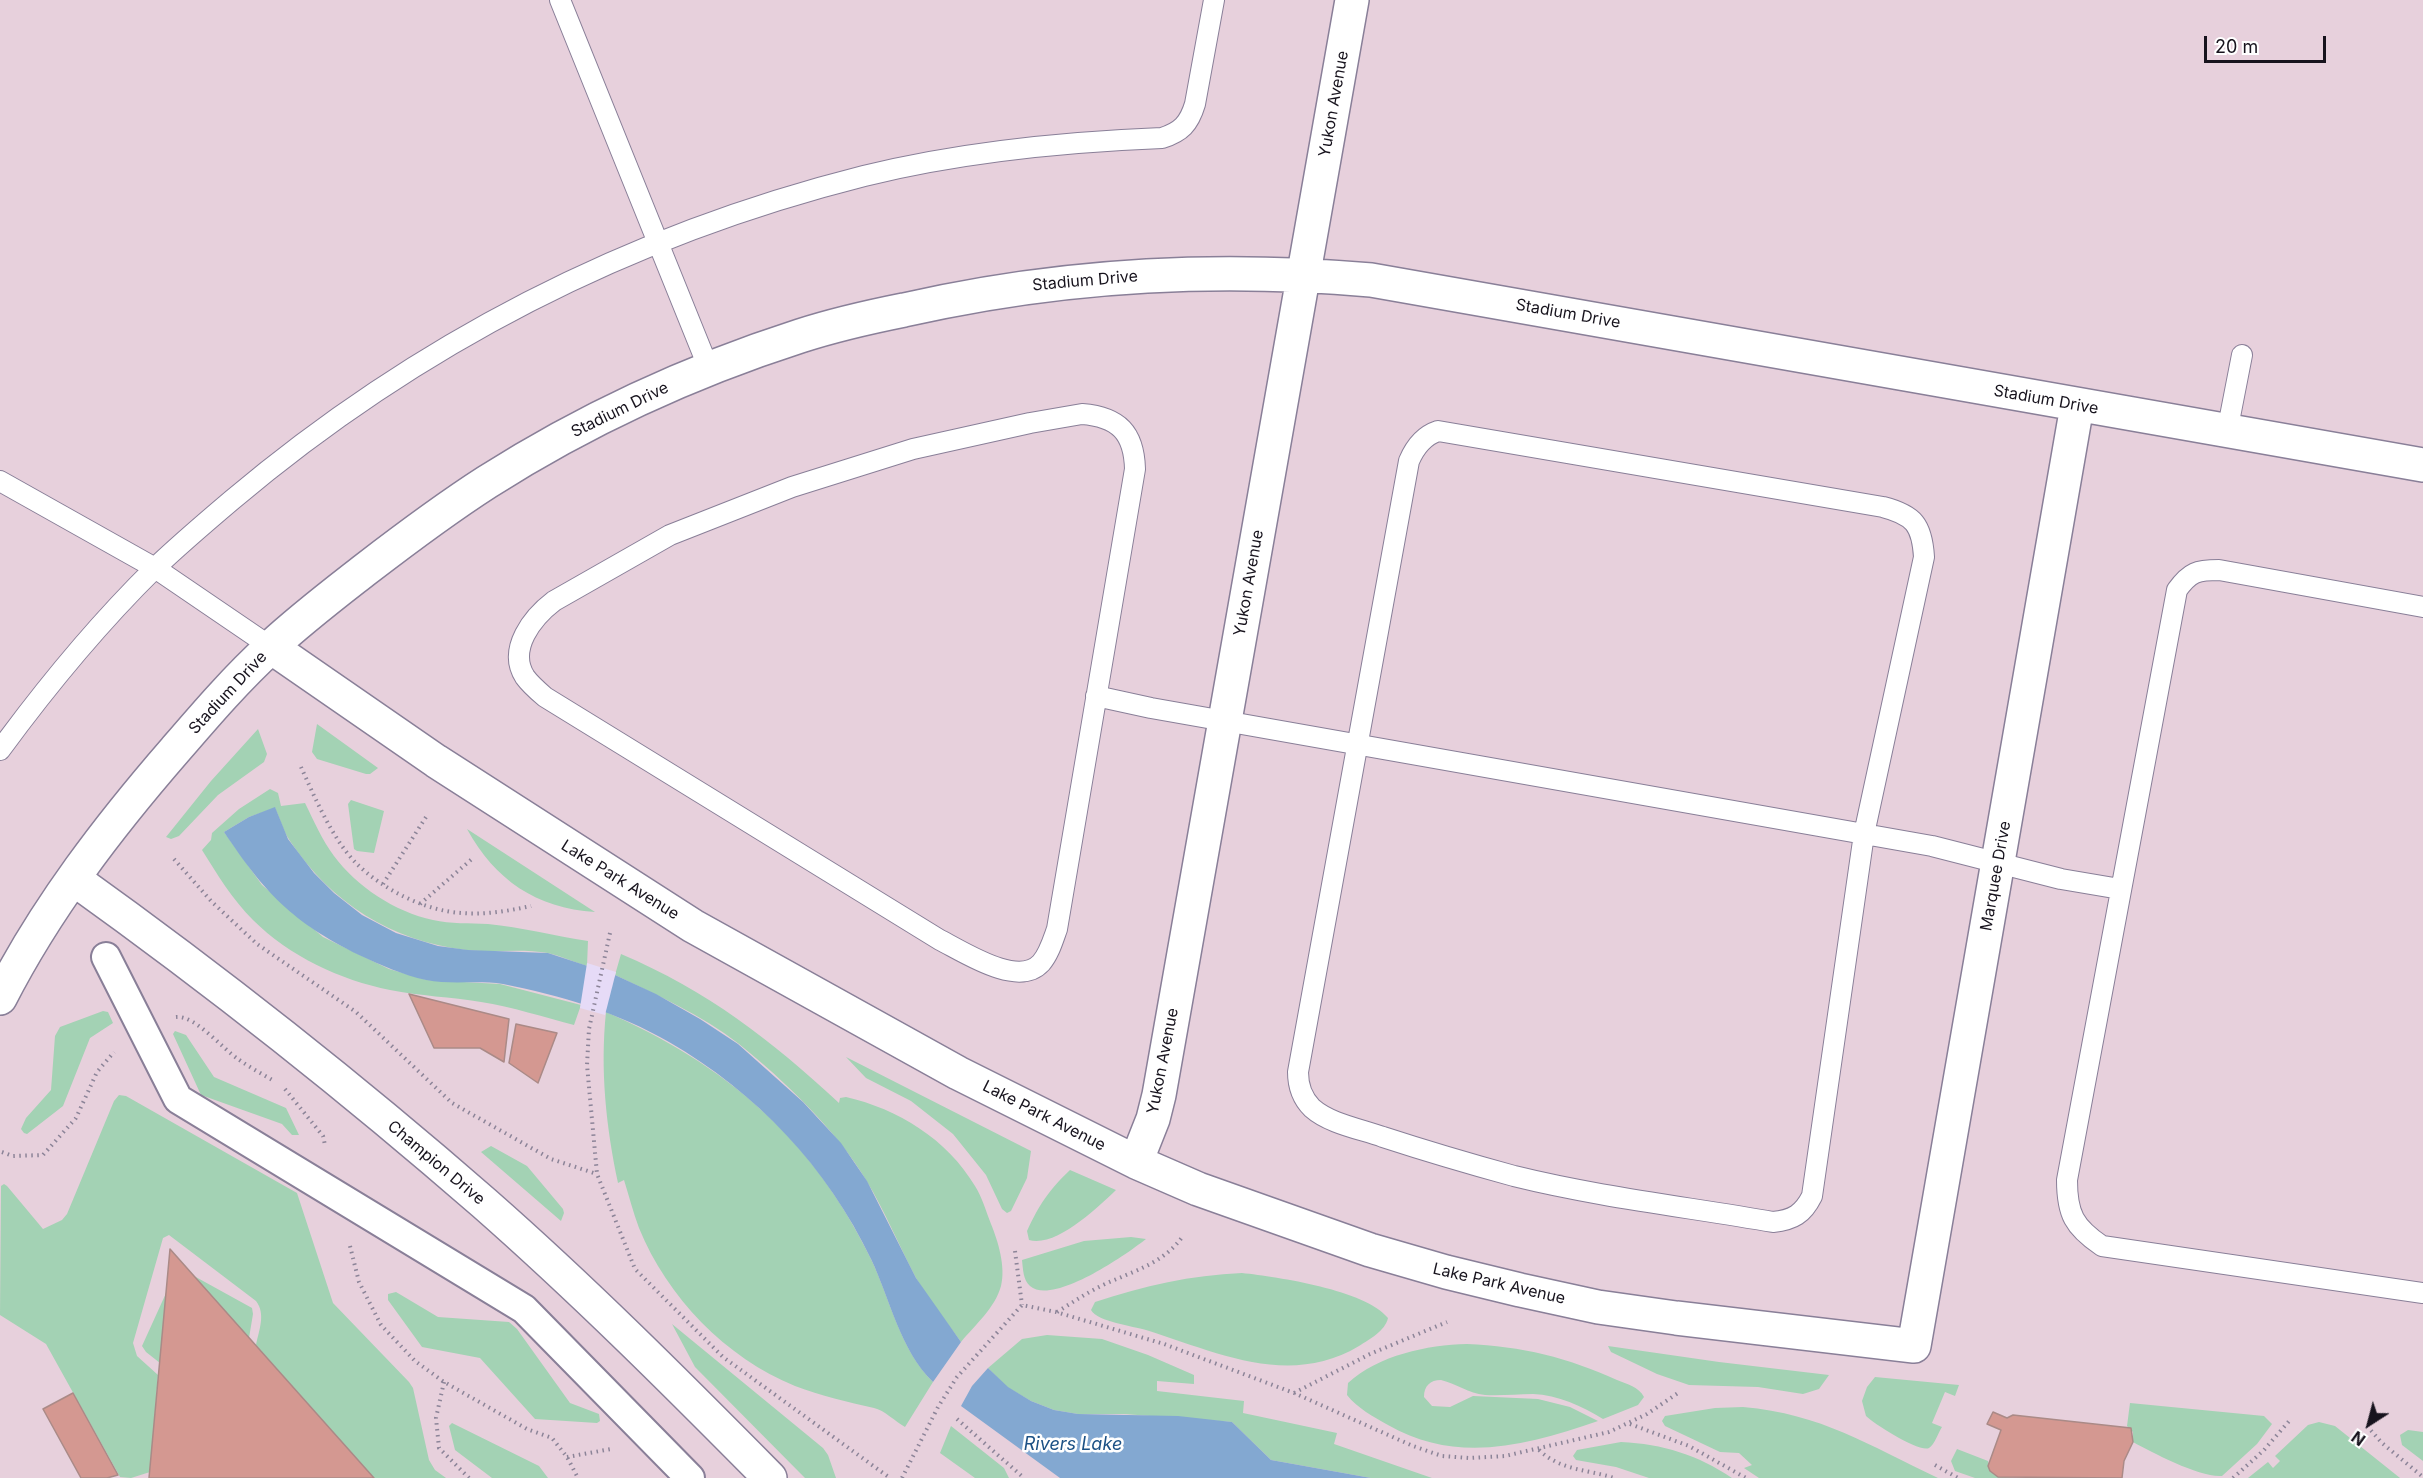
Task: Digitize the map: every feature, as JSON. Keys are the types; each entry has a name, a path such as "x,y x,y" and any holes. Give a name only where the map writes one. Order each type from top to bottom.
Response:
{"street":[{"name":"Yukon Avenue","path":"1136,1162 1153,1119 1159,1095 1352,0"},
{"name":"Stadium Drive","path":"0,998 34,938 120,813 223,695 271,647 318,605 410,535 487,482 566,436 648,395 709,369 801,335 941,301 1032,285 1211,272 1371,280 2077,406 2423,465"},
{"name":"Marquee Drive","path":"1914,1346 2077,406"},
{"name":"Lake Park Avenue","path":"271,647 445,767 693,926 958,1073 1136,1162 1198,1189 1370,1250 1520,1290 1598,1306 1676,1318 1914,1346"},
{"name":"Champion Drive","path":"74,879 159,940 286,1039 484,1203 659,1366 770,1478"},
{"path":"106,957 178,1100 524,1309 690,1478"}],"lane":[{"path":"560,0 709,369"},
{"path":"0,750 79,651 155,568 287,454 389,382 442,348 559,286 658,242 794,195 867,175 992,152 1050,145 1162,138 1179,132 1190,120 1196,104 1214,0"},
{"path":"2227,432 2242,355"},
{"path":"1082,414 1098,415 1113,422 1129,436 1134,452 1135,469 1096,696 1057,928 1051,946 1040,965 1020,973 1001,970 940,940 545,697 525,676 520,665 520,651 523,635 548,605 670,535 792,487 913,449 1030,423 1082,414"},
{"path":"1438,431 1856,502 1900,511 1915,521 1923,538 1924,557 1864,834 1812,1196 1806,1207 1796,1217 1773,1222 1515,1176 1324,1117 1311,1108 1303,1097 1298,1084 1298,1072 1409,461 1413,452 1428,434 1438,431"},
{"path":"0,481 155,568 271,647"},
{"path":"2423,607 2219,570 2201,570 2186,577 2176,590 2067,1180 2067,1200 2073,1220 2085,1234 2102,1246 2423,1293"},
{"path":"1096,696 1224,721 1932,846 2061,879 2120,889"}],"path":[{"path":"301,767 316,799 350,855 355,862 383,884 420,904 461,913 499,912 531,906"},
{"path":"383,884 426,817"},
{"path":"420,904 473,858"},
{"path":"174,859 212,903 257,944 356,1012 452,1103 551,1159 597,1174"},
{"path":"610,933 589,1029 587,1065 597,1174 634,1269 723,1357 890,1478"},
{"path":"1056,1312 1080,1297 1160,1260 1174,1249 1183,1236"},
{"path":"902,1478 938,1407 957,1377 1022,1305 1015,1251"},
{"path":"1022,1305 1056,1312 1164,1344 1294,1393 1413,1446 1442,1456 1469,1458 1504,1456 1609,1432 1629,1424 1678,1393"},
{"path":"1294,1393 1380,1350 1447,1322"},
{"path":"444,1382 436,1418 439,1448 469,1478"},
{"path":"957,1419 1024,1478"},
{"path":"2233,1478 2264,1450 2290,1420"},
{"path":"1629,1424 1689,1446 1746,1478"},
{"path":"2367,1426 2382,1443 2423,1477"},
{"path":"1539,1449 1554,1462 1565,1467 1614,1478"},
{"path":"1935,1465 1958,1478"}],"shaded area":[{"path":"0,0 2423,0 2423,1478 0,1478"}],"green space":[{"path":"317,724 378,768 366,774 317,759 312,752"},
{"path":"258,729 267,754 264,762 218,795 179,836 171,839 166,837 211,781"},
{"path":"270,789 278,793 281,806 305,803 318,830 343,867 353,878 391,904 419,916 440,921 500,925 588,941 587,966 553,954 476,951 439,945 389,928 344,900 324,883 290,841 275,808 249,817 224,832 262,885 323,937 389,969 427,980 500,984 581,1005 574,1025 493,1004 371,986 316,965 267,933 238,904 202,850 211,840 212,833 239,809"},
{"path":"351,800 384,811 374,853 354,849 348,804"},
{"path":"467,829 595,912 554,905 519,888 491,863"},
{"path":"621,954 682,984 737,1019 788,1058 839,1103 840,1098 846,1097 865,1102 920,1128 936,1140 964,1169 980,1195 996,1238 1003,1271 1001,1286 994,1302 961,1342 916,1278 866,1180 825,1125 774,1074 725,1034 679,1006 615,975"},
{"path":"103,1011 108,1012 113,1023 90,1038 63,1106 27,1134 24,1133 21,1129 26,1118 51,1090 55,1036 60,1027"},
{"path":"606,1012 689,1055 727,1081 761,1109 821,1176 847,1214 870,1257 912,1355 933,1382 905,1427 878,1409 795,1386 745,1359 702,1322 665,1278 639,1228 624,1180 618,1183 605,1098"},
{"path":"175,1031 186,1035 214,1077 286,1108 299,1135 292,1135 282,1124 201,1095 173,1034"},
{"path":"846,1057 1031,1151 1027,1178 1011,1211 1007,1213 1002,1209 986,1175 953,1134 911,1101 866,1078"},
{"path":"119,1095 126,1096 297,1193 333,1303 413,1388 429,1460 435,1470 446,1478 374,1478 256,1345 261,1311 256,1301 169,1235 163,1238 133,1343 137,1356 158,1375 150,1472 131,1478 120,1477 46,1344 0,1315 1,1186 4,1184 7,1186 43,1229 62,1220 67,1214 114,1101"},
{"path":"491,1146 527,1166 563,1209 561,1221 481,1152"},
{"path":"1070,1170 1116,1190 1088,1215 1064,1232 1040,1241 1029,1240 1027,1231 1040,1206 1050,1191"},
{"path":"1131,1237 1146,1239 1107,1266 1072,1284 1041,1290 1030,1286 1025,1278 1022,1260 1084,1241"},
{"path":"1242,1273 1320,1286 1361,1300 1377,1308 1388,1318 1384,1327 1372,1337 1333,1358 1306,1364 1279,1365 1226,1356 1146,1330 1108,1321 1091,1310 1095,1302 1150,1286 1204,1276"},
{"path":"194,1276 252,1308 249,1338"},
{"path":"167,1291 160,1363 142,1346"},
{"path":"396,1292 438,1317 509,1322 517,1329 570,1403 599,1414 600,1421 597,1423 535,1419 480,1358 422,1347 388,1300 388,1294"},
{"path":"672,1324 823,1448 828,1455 836,1478 805,1478 695,1367"},
{"path":"1047,1335 1102,1339 1148,1355 1194,1375 1194,1384 1157,1381 1157,1391 1244,1401 1243,1413 1337,1433 1334,1444 1432,1478 1371,1478 1271,1460 1232,1422 1124,1414 1078,1414 1054,1410 1031,1401 1007,1387 988,1368 1022,1339"},
{"path":"1467,1344 1526,1350 1563,1359 1629,1384 1644,1397 1638,1405 1603,1419 1552,1396 1485,1395 1441,1380 1431,1382 1426,1387 1424,1397 1432,1406 1450,1407 1473,1396 1538,1399 1570,1407 1598,1421 1519,1443 1466,1448 1440,1445 1414,1437 1372,1415 1347,1395 1348,1383 1374,1365 1420,1349"},
{"path":"1608,1346 1829,1375 1819,1389 1803,1394 1758,1387 1689,1385 1657,1374 1611,1352"},
{"path":"1875,1377 1959,1385 1955,1396 1945,1392 1932,1423 1942,1427 1929,1448 1907,1442 1866,1416 1862,1401 1867,1387"},
{"path":"2130,1403 2264,1416 2272,1424 2257,1444 2222,1476 2213,1476 2177,1464 2133,1442 2133,1432 2127,1426"},
{"path":"1743,1407 1797,1416 1821,1424 1938,1478 1759,1478 1744,1468 1752,1465 1739,1453 1720,1452 1665,1426 1662,1421 1665,1416 1715,1408"},
{"path":"2319,1422 2335,1426 2400,1478 2248,1478 2268,1462 2273,1468 2280,1461 2275,1456 2308,1425"},
{"path":"452,1423 539,1466 548,1478 492,1478 455,1450 449,1426"},
{"path":"951,1426 1004,1468 1009,1478 975,1478 940,1453"},
{"path":"2408,1430 2423,1432 2423,1461 2402,1445 2400,1435"},
{"path":"1621,1442 1651,1445 1680,1452 1732,1478 1649,1478 1616,1467 1576,1460 1573,1456 1577,1450"},
{"path":"1957,1449 1988,1461 1990,1471 1998,1476 2013,1478 1975,1478 1955,1471 1951,1461"}],"water":[{"path":"275,807 288,839 314,873 334,893 362,915 396,933 438,946 468,950 548,953 615,975 656,994 738,1044 803,1102 841,1143 867,1181 916,1278 961,1342 933,1382 912,1355 904,1340 871,1259 833,1193 786,1135 732,1084 669,1042 630,1022 589,1006 503,984 445,982 417,978 359,955 336,943 298,918 282,904 253,872 224,832 249,817"},
{"name":"Rivers Lake","path":"988,1368 1008,1387 1031,1401 1054,1410 1078,1414 1178,1416 1232,1422 1271,1460 1371,1478 1060,1478 961,1406 972,1386"}],"pier":[{"path":"587,963 616,972 605,1015 580,1008"}],"building":[{"path":"409,994 509,1019 504,1062 480,1048 434,1048"},
{"path":"516,1024 557,1033 538,1083 509,1063"},
{"path":"170,1249 194,1276 374,1478 149,1478"},
{"path":"73,1393 118,1475 107,1478 81,1478 43,1409"},
{"path":"1993,1412 2007,1418 2013,1415 2131,1428 2133,1442 2124,1461 2122,1478 1998,1477 1990,1471 1988,1466 2001,1430 1987,1424"}]}
